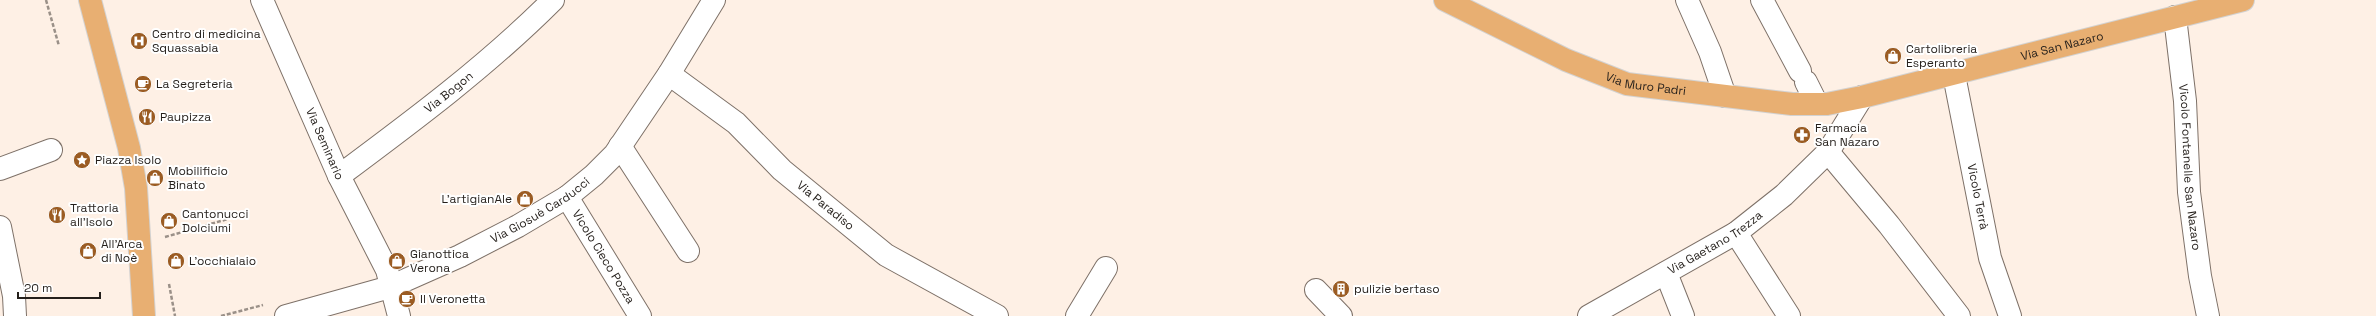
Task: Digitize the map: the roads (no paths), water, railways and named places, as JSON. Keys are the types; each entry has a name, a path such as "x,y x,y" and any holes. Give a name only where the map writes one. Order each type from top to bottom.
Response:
{"main road":[{"path":"90,0 129,148 136,188 143,265 144,316"},
{"name":"Via Muro Padri","path":"1445,0 1566,60 1627,84 1792,104 1817,104 1872,94"},
{"name":"Via San Nazaro","path":"1872,94 2243,0"}],"street":[{"name":"Via Seminario","path":"262,0 339,176 387,270 390,287 399,316"},
{"name":"Via Bogon","path":"339,176 428,109 523,30 553,0"},
{"name":"Via Giosuè Carducci","path":"286,316 390,287 460,256 518,226 567,197 594,175 620,146 669,74 714,0"},
{"path":"1687,0 1710,52 1725,96"},
{"path":"1762,0 1817,104"},
{"name":"Vicolo Fontanelle San Nazaro","path":"2175,17 2186,101 2189,192 2200,276 2208,316"},
{"name":"Via Paradiso","path":"669,74 736,123 782,170 886,255 997,316"},
{"name":"Vicolo Terrà","path":"1954,74 1990,258 2010,316"},
{"name":"Via Gaetano Trezza","path":"1589,316 1736,233 1784,195 1828,152 1872,94"},
{"path":"620,146 688,251"},
{"path":"0,169 51,150"},
{"path":"1828,152 1889,225 1959,316"},
{"name":"Vicolo Cieco Pozza","path":"567,197 640,316"},
{"path":"0,227 14,296 15,316"},
{"path":"1736,233 1789,316"},
{"path":"1078,316 1106,268"},
{"path":"1666,273 1683,316"},
{"path":"1316,290 1341,316"}],"place":[{"name":"Centro di medicina Squassabia","path":"139,41"},
{"name":"Cartolibreria Esperanto","path":"1893,56"},
{"name":"La Segreteria","path":"143,84"},
{"name":"Paupizza","path":"147,117"},
{"name":"Farmacia San Nazaro","path":"1802,135"},
{"name":"Piazza Isolo","path":"82,160"},
{"name":"Mobilificio Binato","path":"155,178"},
{"name":"L'artigianAle","path":"525,199"},
{"name":"Trattoria all'Isolo","path":"57,215"},
{"name":"Cantonucci Dolciumi","path":"169,221"},
{"name":"All'Arca di Noè","path":"88,251"},
{"name":"L'occhialaio","path":"176,261"},
{"name":"Gianottica Verona","path":"397,261"},
{"name":"pulizie bertaso","path":"1341,289"},
{"name":"Il Veronetta","path":"407,299"}]}
